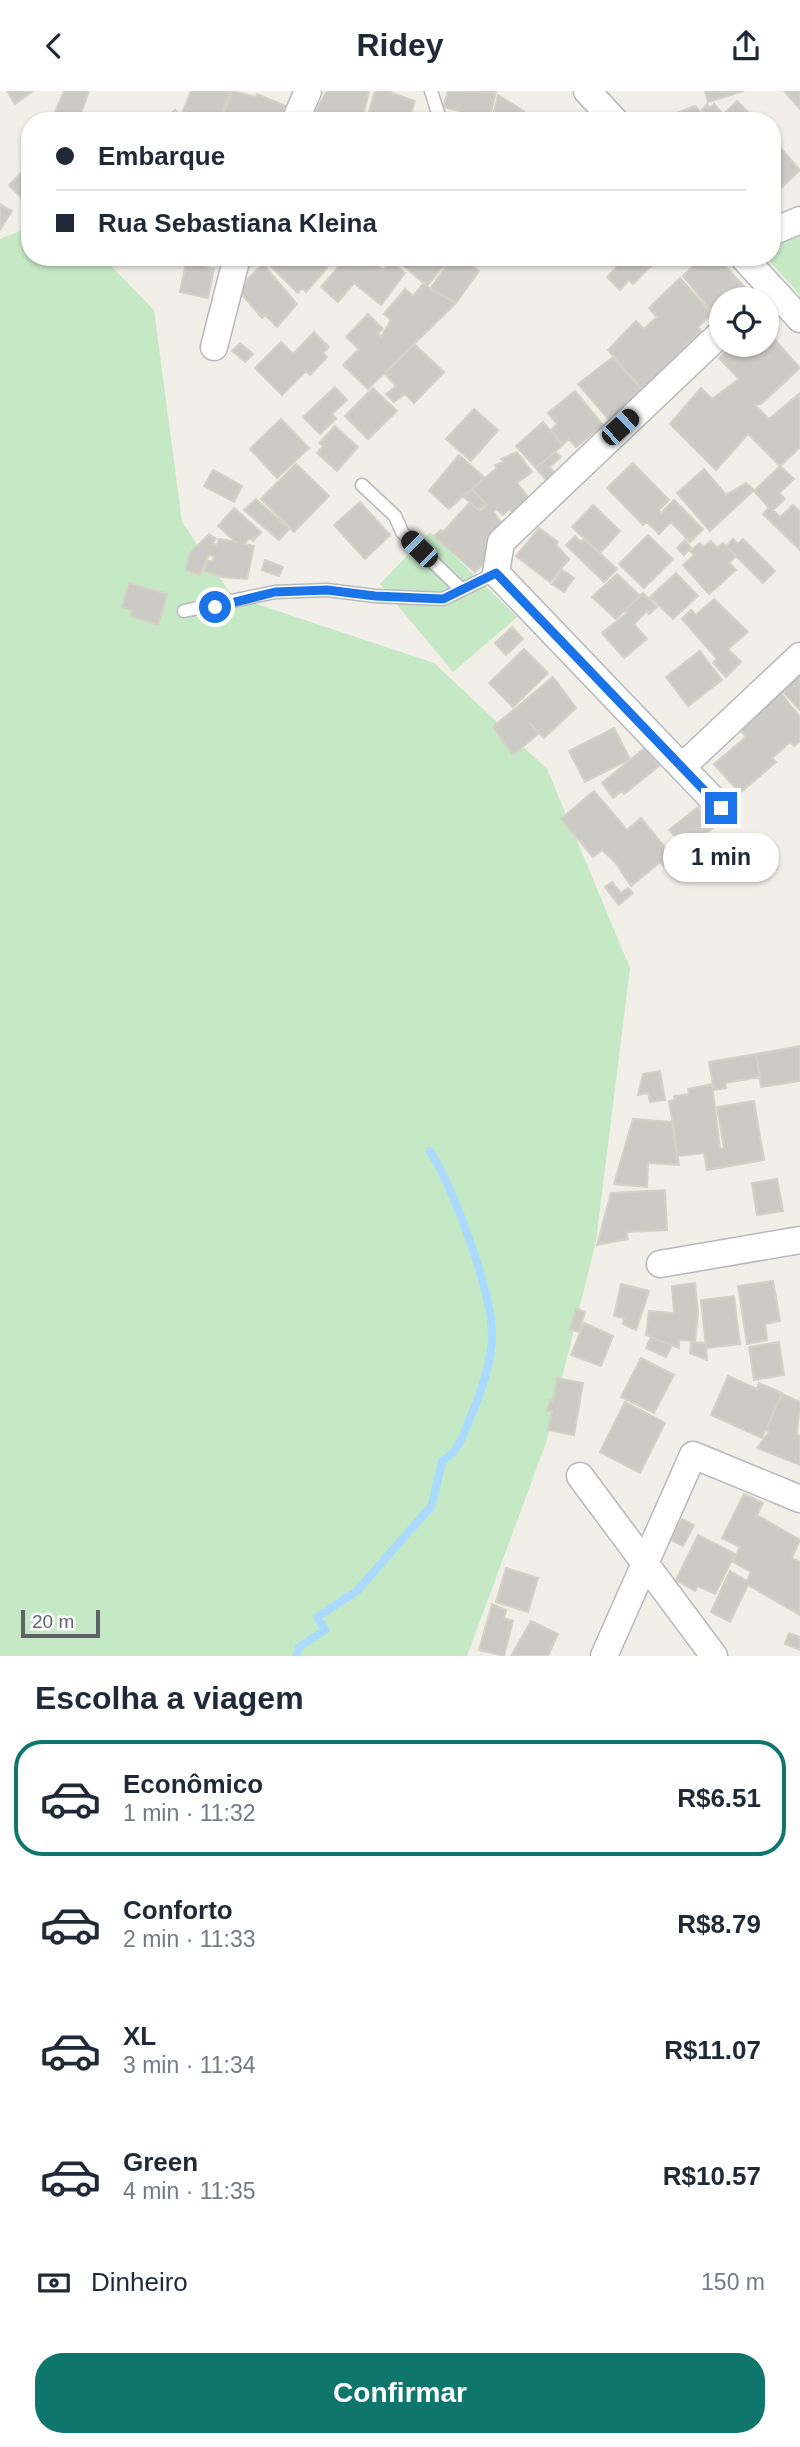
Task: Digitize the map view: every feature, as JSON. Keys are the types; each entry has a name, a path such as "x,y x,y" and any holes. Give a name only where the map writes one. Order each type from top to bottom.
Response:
{"street":[{"path":"299,112 308,91"},
{"path":"587,91 607,112"},
{"path":"781,228 800,221"},
{"path":"214,348 235,266"},
{"path":"748,266 761,287"},
{"path":"779,303 800,319"},
{"path":"709,344 501,542 496,573 684,766 721,808"},
{"path":"684,766 800,656"},
{"path":"660,1264 800,1240"},
{"path":"604,1656 693,1455 800,1499"},
{"path":"580,1476 713,1656"}],"lane":[{"path":"431,91 438,112"},
{"path":"362,485 395,516 402,532 462,590"},
{"path":"184,611 275,592 327,590 375,596 443,599 496,573"}],"green space":[{"path":"21,231 21,266 111,266 154,310 182,522 232,596 434,663 547,769 630,968 596,1241 546,1443 467,1656 0,1656 0,239"},
{"path":"800,235 800,295 774,266 781,266 781,242"},
{"path":"430,532 517,617 453,672 380,584"}],"building":[{"path":"7,91 33,91 15,104"},
{"path":"64,91 89,91 81,112 55,112"},
{"path":"191,91 231,91 222,112 183,111"},
{"path":"233,91 256,97 257,94 286,106 284,112 224,112"},
{"path":"327,91 369,91 364,112 315,112"},
{"path":"375,91 387,91 415,101 411,112 369,112"},
{"path":"448,91 496,92 491,112 460,112 443,107"},
{"path":"705,91 744,91 708,102"},
{"path":"784,91 800,91 800,109"},
{"path":"498,95 524,111 494,112"},
{"path":"737,101 748,112 726,112"},
{"path":"707,104 710,108 714,104 721,112 704,112 702,110"},
{"path":"695,106 701,112 679,112"},
{"path":"781,148 800,170 781,188"},
{"path":"21,173 21,197 9,185"},
{"path":"0,204 12,211 0,230"},
{"path":"185,266 214,269 208,298 180,292"},
{"path":"261,266 265,266 297,304 277,327 265,315 262,318 237,289"},
{"path":"270,266 326,266 327,268 306,292 302,288 298,293"},
{"path":"339,266 378,266 383,270 387,266 397,266 405,273 381,305 354,283 338,302 321,287"},
{"path":"404,266 444,266 427,286"},
{"path":"447,266 472,266 479,271 456,303 430,289"},
{"path":"651,266 633,284 629,280 620,290 607,277 617,267"},
{"path":"693,266 725,266 744,287 709,287 709,308 683,276"},
{"path":"680,278 709,311 709,317 698,327 701,331 685,346 688,348 642,389 608,350 636,321 644,329 657,317 649,308"},
{"path":"423,284 456,303 368,389 343,365 359,349 346,337 368,314 383,329 378,333 381,337 391,320 384,314 405,289 413,296"},
{"path":"314,332 329,347 323,353 327,357 310,375 306,371 282,395 255,368 281,342 293,354"},
{"path":"240,343 253,354 245,362 232,351"},
{"path":"414,344 444,372 414,403 405,394 394,402 386,394 396,386 385,374"},
{"path":"779,344 800,368 761,404 755,405 769,419 800,393 800,447 780,466 748,434 716,470 670,424 701,388 712,399 739,379 719,358 779,357"},
{"path":"613,357 643,391 610,421 578,384"},
{"path":"335,387 347,400 332,414 336,419 320,434 303,417"},
{"path":"373,388 397,411 368,439 345,416"},
{"path":"575,391 603,425 576,447 569,439 563,444 551,430 557,424 548,413"},
{"path":"474,409 498,430 471,461 446,439"},
{"path":"281,419 309,448 277,478 250,449"},
{"path":"543,422 563,445 536,468 516,446"},
{"path":"335,426 358,447 337,471 317,453 323,446 319,443"},
{"path":"517,452 532,472 517,483 529,498 513,513 509,509 503,515 496,509 493,512 503,524 485,542 495,551 475,572 434,536 441,530 443,532 470,502 480,512 487,505 472,489 497,468 495,465 504,462 501,459"},
{"path":"555,452 561,457 550,467 554,472 546,480 536,468"},
{"path":"459,455 484,477 449,509 429,491"},
{"path":"633,463 669,500 659,510 661,513 674,500 703,529 690,542 671,522 659,534 647,522 643,525 607,488"},
{"path":"296,464 329,496 294,532 261,499"},
{"path":"780,466 794,479 779,493 785,499 773,510 780,517 793,505 800,512 800,550 763,514 769,508 754,491"},
{"path":"704,469 726,495 746,483 754,490 710,531 677,493"},
{"path":"213,470 242,486 234,502 204,486"},
{"path":"472,489 486,504 478,510 464,497"},
{"path":"256,499 289,529 279,540 244,510"},
{"path":"360,502 390,535 365,559 334,525"},
{"path":"593,505 620,531 600,553 572,527"},
{"path":"234,508 261,532 253,541 250,538 244,544 254,546 247,579 221,577 205,571 207,560 213,561 214,556 209,555 200,575 186,570 190,553 209,534 216,539 212,544 217,545 219,539 236,542 218,526"},
{"path":"539,528 558,542 556,545 569,559 550,582 516,556"},
{"path":"648,535 673,559 644,588 619,564"},
{"path":"575,536 581,542 584,539 617,569 604,582 566,545"},
{"path":"733,539 738,544 743,539 775,571 763,583 726,546"},
{"path":"685,540 691,548 684,555 677,548"},
{"path":"711,541 717,548 723,543 736,556 729,563 736,570 709,594 683,565 694,555 690,551 700,543 703,547"},
{"path":"265,560 283,567 279,576 262,570"},
{"path":"562,570 574,578 564,592 552,584"},
{"path":"676,573 698,596 673,619 650,597"},
{"path":"617,574 640,596 616,619 592,597"},
{"path":"129,583 167,594 158,625 130,616 132,610 122,607"},
{"path":"643,593 657,607 649,614 647,611 634,624 647,639 624,658 602,633 627,613 624,610"},
{"path":"714,599 748,632 728,649 741,662 726,677 713,663 717,659 682,619 691,610 696,615"},
{"path":"512,627 523,639 506,655 495,643"},
{"path":"524,649 548,673 513,707 489,683"},
{"path":"700,651 722,680 688,706 666,677"},
{"path":"800,668 800,710 783,692 789,686 785,681"},
{"path":"553,677 576,708 544,738 529,722 538,734 513,755 493,727"},
{"path":"779,691 800,717 800,741 794,746 790,742 772,758 776,762 740,793 714,764 746,737 738,727"},
{"path":"614,728 630,759 585,782 569,751"},
{"path":"645,748 659,766 624,794 622,791 613,798 602,783"},
{"path":"594,791 627,830 641,818 674,858 664,866 660,862 631,886 615,862 602,850 593,857 561,819"},
{"path":"698,807 714,827 687,850 669,830"},
{"path":"612,882 621,893 628,888 633,893 619,905 605,887"},
{"path":"800,1046 800,1081 761,1087 756,1054"},
{"path":"756,1054 760,1077 725,1083 726,1088 714,1090 709,1062"},
{"path":"660,1071 665,1100 650,1102 648,1093 638,1095 643,1074"},
{"path":"712,1084 720,1149 724,1148 717,1107 754,1101 764,1160 707,1170 704,1153 678,1156 669,1101 675,1100 674,1096 689,1094 688,1089"},
{"path":"633,1119 672,1122 679,1165 648,1163 647,1187 614,1184"},
{"path":"777,1179 783,1211 757,1215 752,1183"},
{"path":"665,1190 667,1230 626,1232 628,1239 597,1245 611,1193"},
{"path":"773,1281 780,1321 765,1324 767,1340 747,1344 738,1286"},
{"path":"695,1283 698,1313 695,1341 679,1340 679,1348 646,1335 649,1311 674,1313 672,1286"},
{"path":"621,1284 649,1291 636,1330 623,1324 624,1318 614,1316"},
{"path":"734,1296 740,1344 706,1348 701,1300"},
{"path":"576,1309 585,1312 579,1332 570,1329"},
{"path":"584,1323 613,1336 601,1366 571,1355"},
{"path":"651,1337 672,1345 666,1357 646,1348"},
{"path":"691,1342 706,1343 707,1360 690,1353"},
{"path":"779,1342 784,1375 754,1380 749,1347"},
{"path":"641,1358 674,1375 654,1413 621,1397"},
{"path":"728,1376 757,1389 759,1383 782,1393 762,1438 711,1415"},
{"path":"557,1378 583,1383 574,1435 548,1430 552,1411 547,1411 550,1400 553,1401"},
{"path":"782,1394 800,1402 797,1434 800,1436 800,1465 757,1448 769,1432 766,1430"},
{"path":"625,1402 665,1423 640,1473 600,1452"},
{"path":"744,1494 763,1503 757,1515 800,1540 792,1558 800,1562 800,1615 748,1585 730,1622 711,1612 730,1571 747,1581 751,1572 733,1562 740,1547 722,1538"},
{"path":"682,1519 694,1525 683,1546 671,1540"},
{"path":"698,1535 735,1554 715,1594 698,1586 695,1591 676,1580"},
{"path":"506,1568 538,1578 528,1612 496,1602"},
{"path":"492,1604 506,1610 504,1618 513,1621 504,1656 479,1650"},
{"path":"531,1621 558,1634 548,1656 511,1656"},
{"path":"789,1633 800,1637 800,1650 785,1644"}],"waterway":[{"path":"297,1656 299,1647 325,1630 317,1617 357,1591 432,1505 442,1461 453,1453 460,1443 485,1377 492,1334 486,1292 460,1214 430,1151"}],"route":[{"path":"215,607 275,592 327,590 375,596 443,599 496,573 684,766 721,808"}]}
